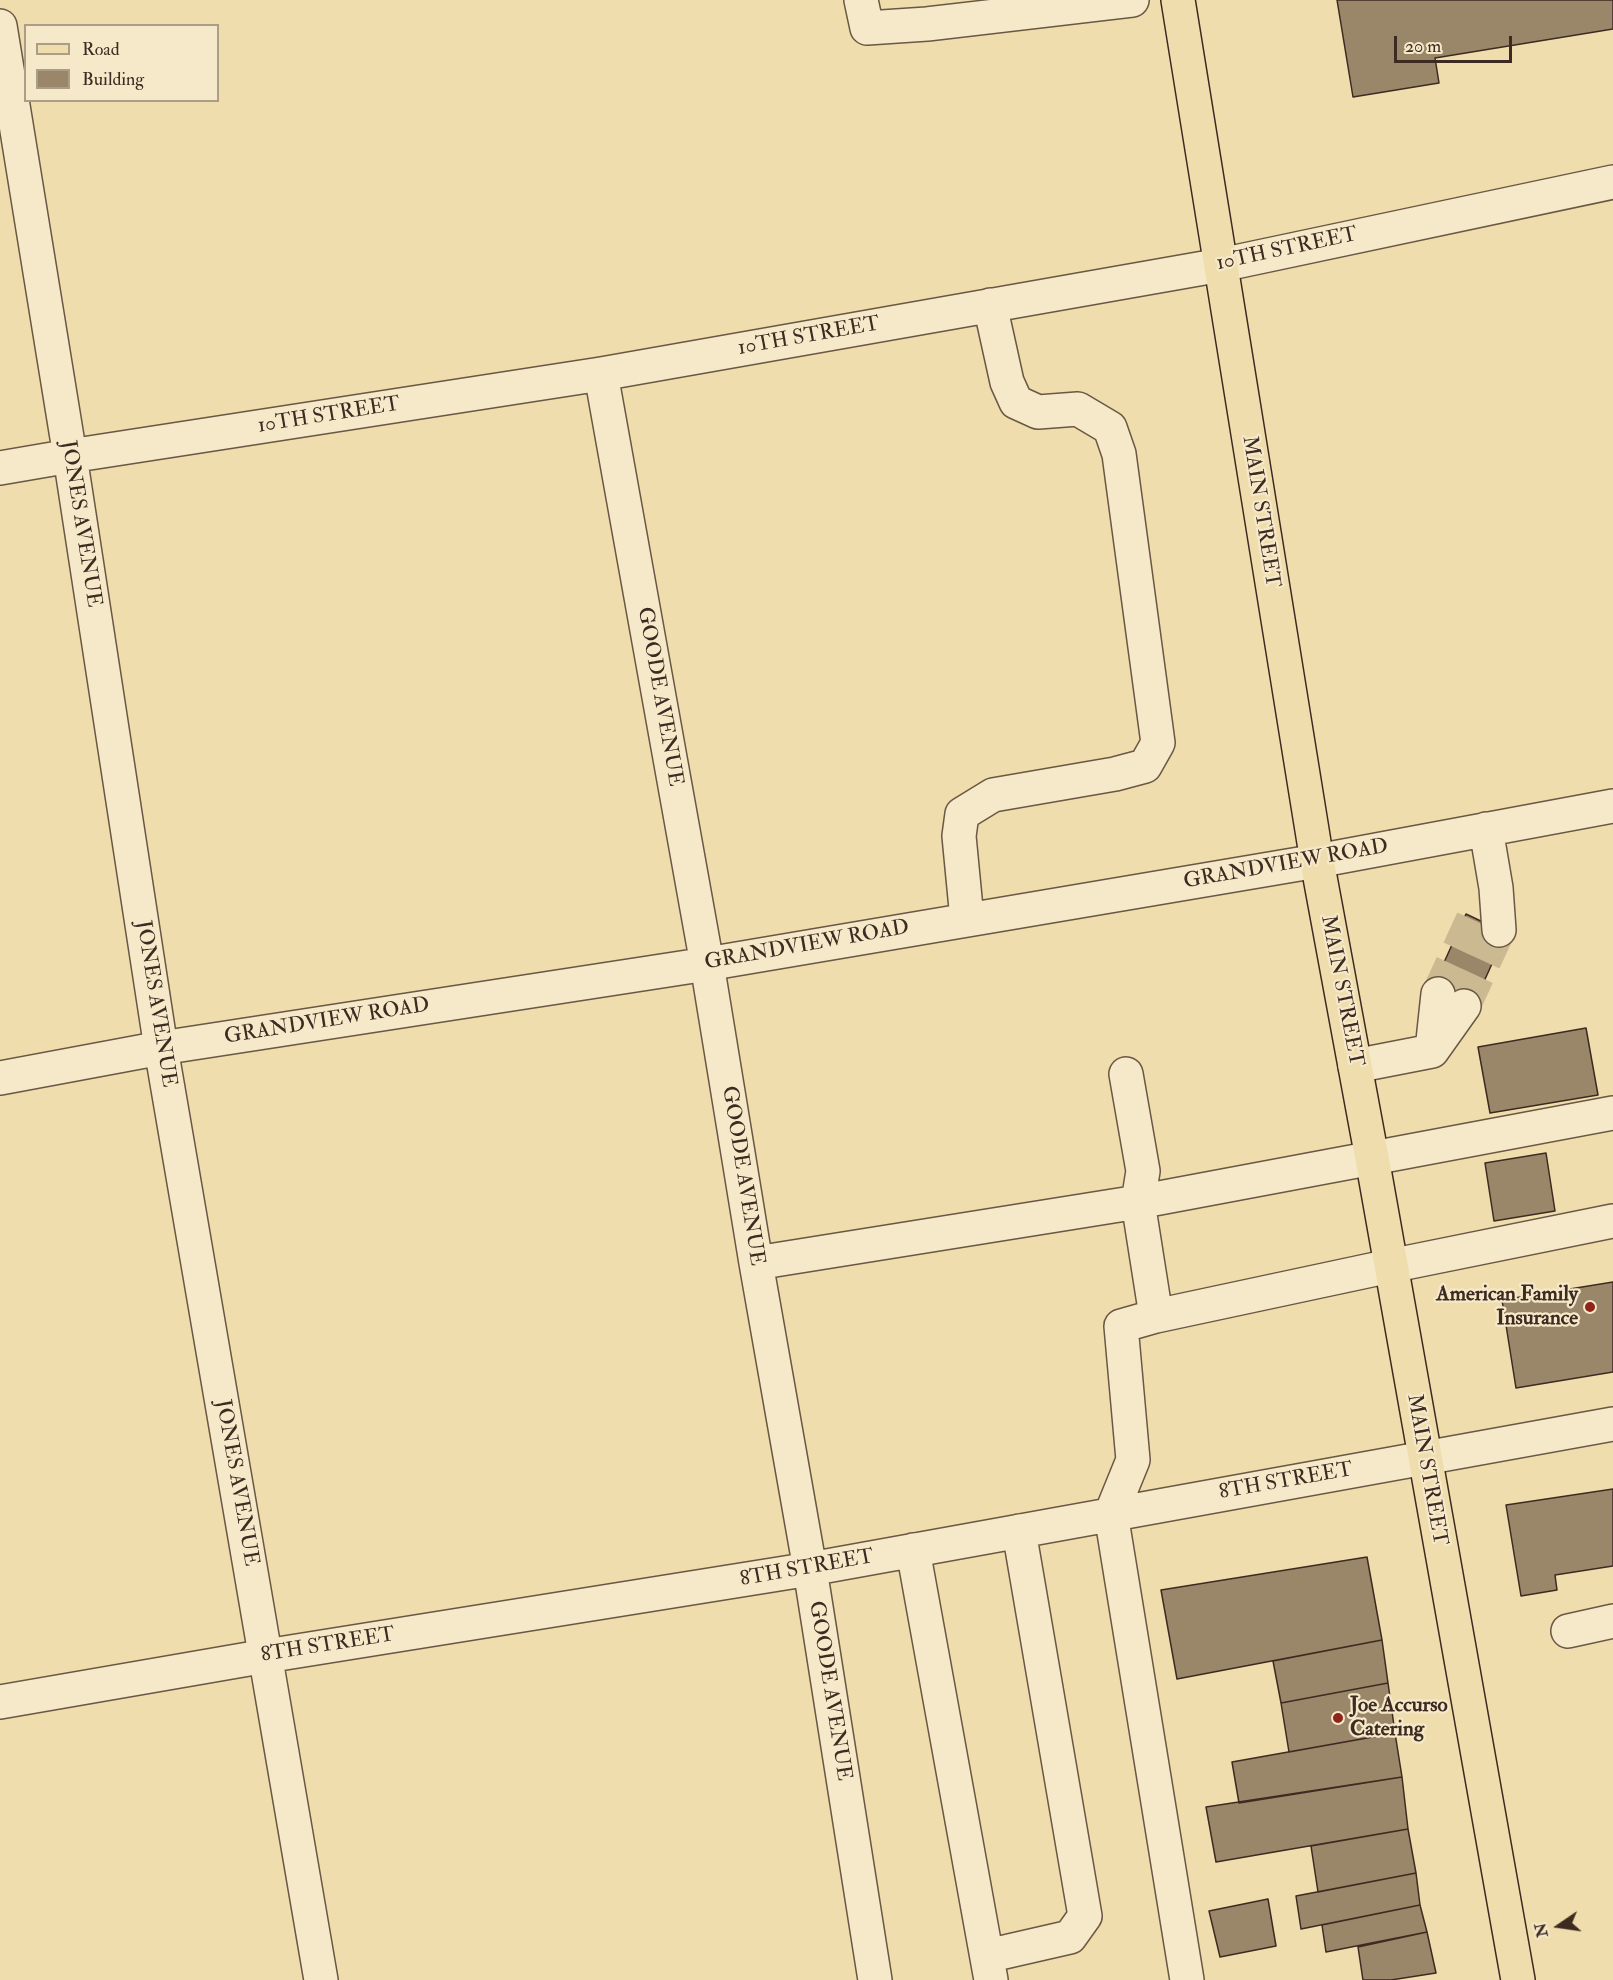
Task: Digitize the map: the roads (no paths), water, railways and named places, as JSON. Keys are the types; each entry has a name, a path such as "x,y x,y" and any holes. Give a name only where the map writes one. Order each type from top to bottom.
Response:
{"main road":[{"name":"MAIN STREET","path":"1178,0 1317,861 1518,1980"}],"street":[{"path":"861,0 867,28 927,24 1132,0"},
{"name":"JONES AVENUE","path":"0,26 70,456 161,1048 321,1980"},
{"name":"10TH STREET","path":"0,468 601,374 1221,265 1613,182"},
{"path":"967,919 959,836 962,814 993,795 1115,774 1145,766 1158,743 1119,454 1110,428 1078,409 1038,412 1016,402 1007,382 990,305"},
{"name":"GOODE AVENUE","path":"601,374 707,964 756,1263 810,1569 875,1980"},
{"name":"GRANDVIEW ROAD","path":"0,1078 161,1048 707,964 1317,861 1613,806"},
{"path":"1486,829 1496,888 1486,924"},
{"path":"1355,1066 1432,1052 1451,1000"},
{"path":"1126,1074 1143,1171 1138,1202 1156,1316"},
{"path":"756,1263 1138,1202 1372,1158 1612,1120"},
{"path":"1187,1980 1111,1514 1133,1460 1121,1326 1156,1316 1390,1266 1613,1221"},
{"name":"8TH STREET","path":"0,1702 266,1656 810,1569 1613,1424"},
{"path":"913,1550 989,1968 1070,1937 1085,1916 1019,1531"},
{"path":"1568,1631 1613,1622"}],"tunnel":[{"path":"1438,994 1473,918"},
{"path":"1464,1006 1499,930"}],"place":[{"name":"American Family Insurance","path":"1590,1307"},
{"name":"Joe Accurso Catering","path":"1338,1718"}]}
